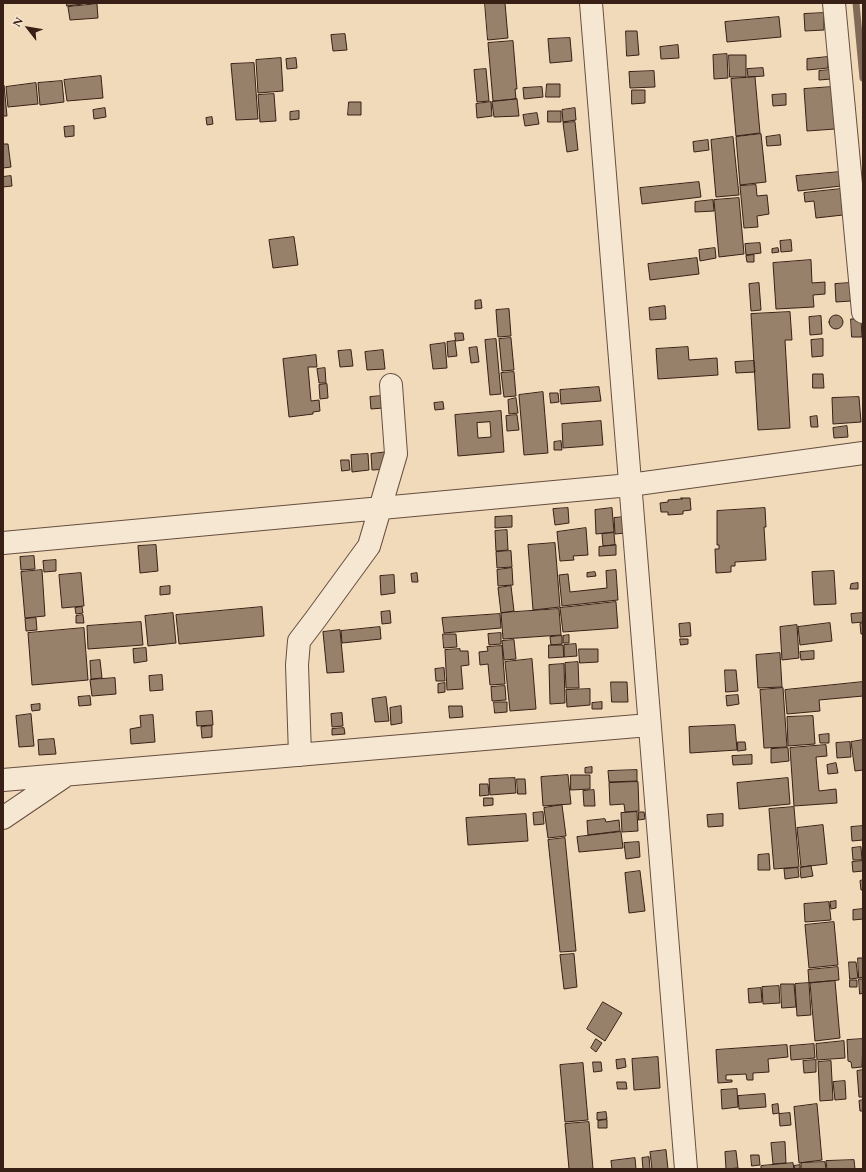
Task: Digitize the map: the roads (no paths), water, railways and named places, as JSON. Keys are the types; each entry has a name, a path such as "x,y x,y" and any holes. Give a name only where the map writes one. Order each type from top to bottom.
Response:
{"street":[{"path":"591,3 686,1169"},
{"path":"834,3 863,312"},
{"path":"300,755 297,665 299,641 369,546 396,454 391,385"},
{"path":"3,543 630,485 863,453"},
{"path":"3,780 649,725"},
{"path":"3,818 66,775"}],"waterway":[{"path":"856,3 863,78"}]}
